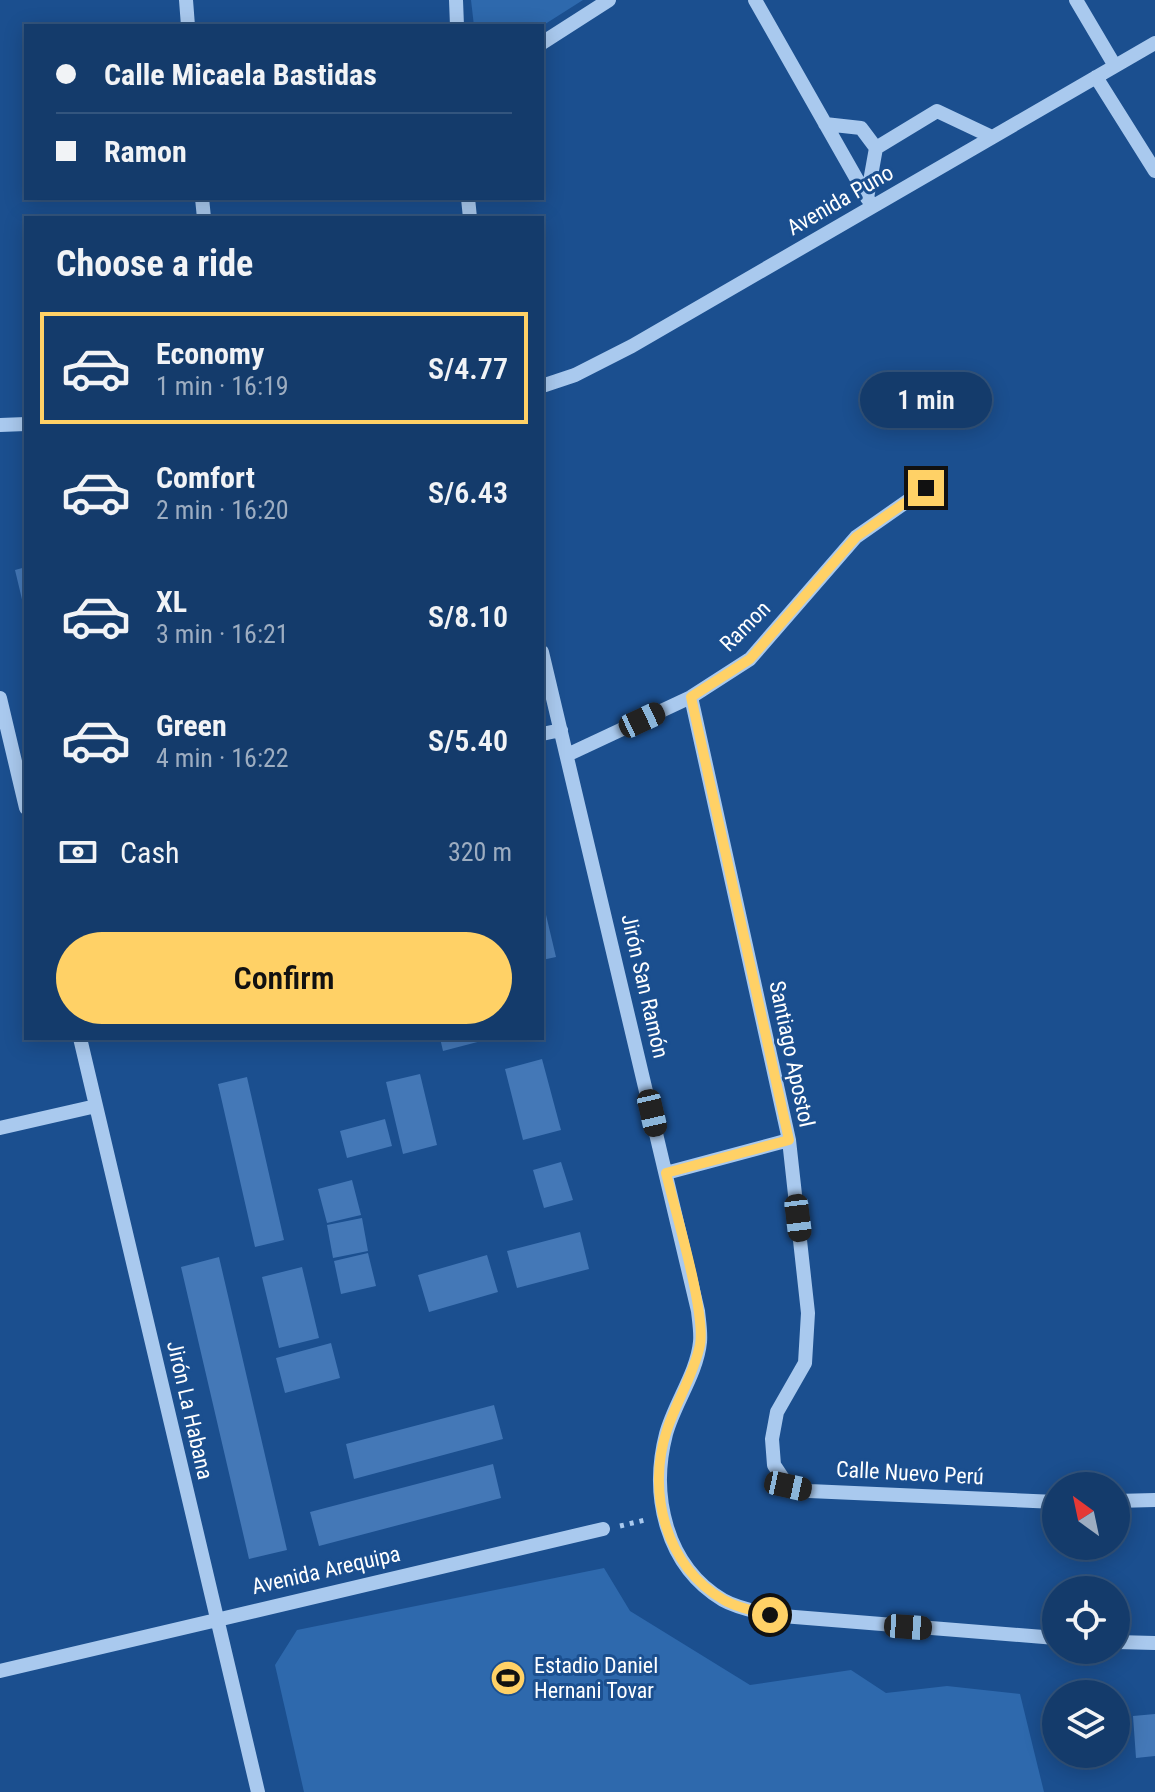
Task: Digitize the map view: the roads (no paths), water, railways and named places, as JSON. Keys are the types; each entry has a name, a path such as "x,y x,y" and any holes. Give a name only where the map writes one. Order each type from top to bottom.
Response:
{"street":[{"path":"186,0 188,24"},
{"path":"456,0 457,24"},
{"path":"544,42 609,0"},
{"path":"755,0 869,202"},
{"path":"1076,0 1115,66"},
{"name":"Avenida Puno","path":"544,385 575,375 632,346 869,202 992,137 1155,43"},
{"path":"1096,77 1155,171"},
{"path":"876,148 937,111 992,137"},
{"path":"825,124 861,128 876,148 869,202"},
{"path":"0,425 24,424"},
{"name":"Ramon","path":"567,755 691,697 750,659 856,537 926,488"},
{"name":"Jirón San Ramón","path":"544,660 698,1311 700,1344 666,1433 660,1468 663,1516 676,1555 691,1576 725,1601 770,1615 1042,1637"},
{"name":"Santiago Apostol","path":"691,697 789,1140 808,1338 805,1363 777,1412 772,1439 774,1465"},
{"path":"0,698 24,800"},
{"path":"544,734 561,730"},
{"name":"Jirón La Habana","path":"80,1040 258,1792"},
{"path":"0,1128 96,1106"},
{"path":"666,1173 789,1140"},
{"name":"Calle Nuevo Perú","path":"774,1465 788,1486 809,1491 858,1490 1042,1501"},
{"path":"1130,1501 1155,1500"},
{"name":"Avenida Arequipa","path":"0,1671 603,1529"},
{"path":"1130,1642 1155,1643"}],"place":[{"name":"Estadio Daniel Hernani Tovar","path":"508,1678"}]}
